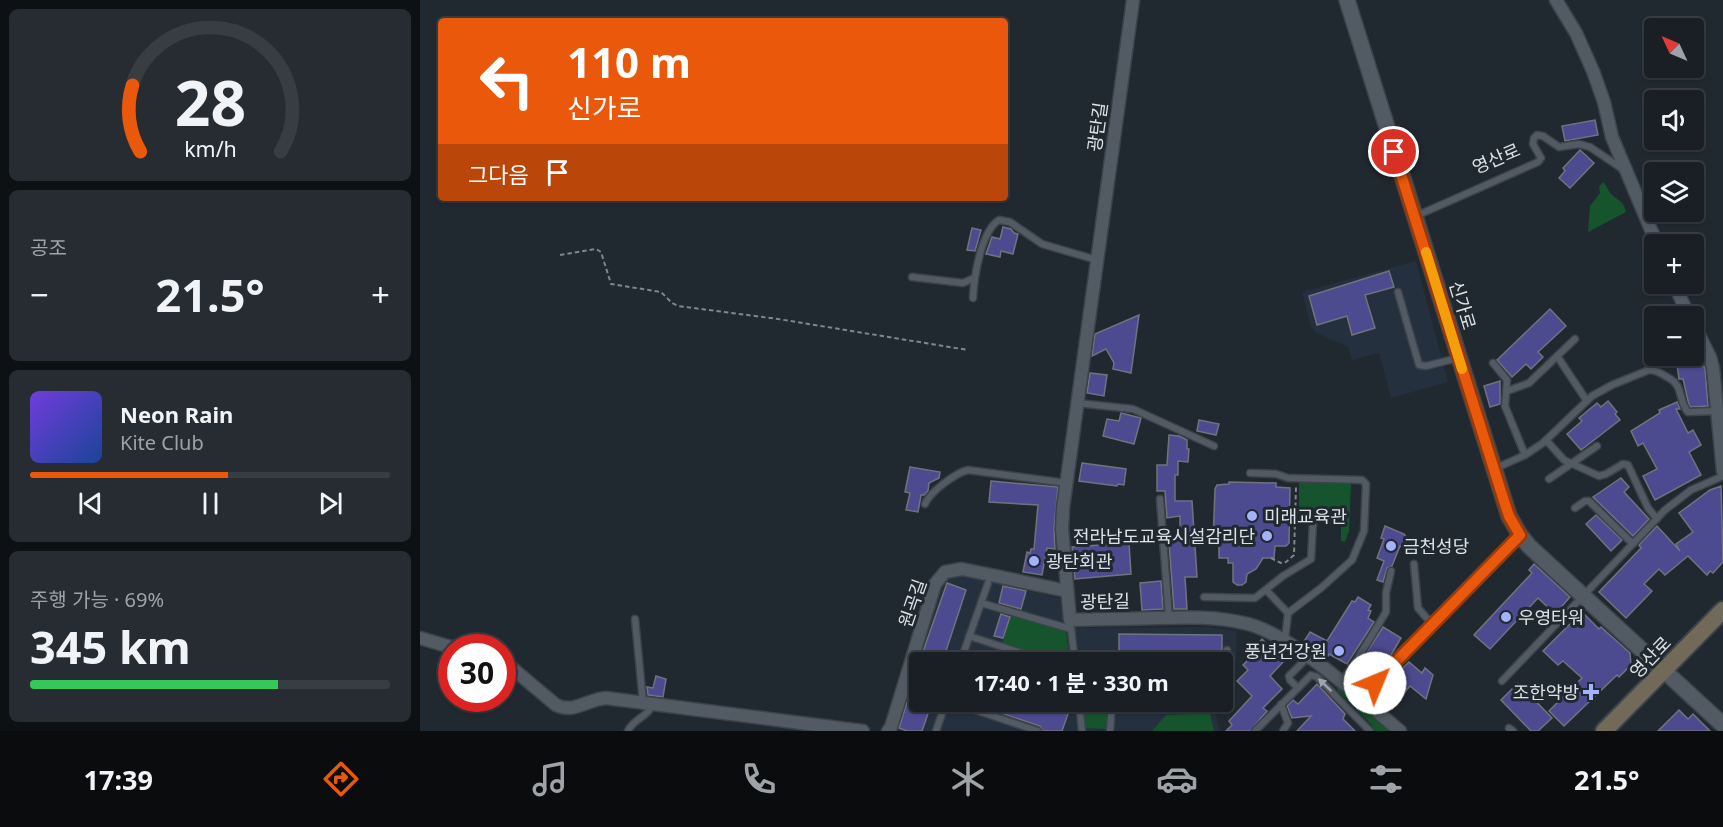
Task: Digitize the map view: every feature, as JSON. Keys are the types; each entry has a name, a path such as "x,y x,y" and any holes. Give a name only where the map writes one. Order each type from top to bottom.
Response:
{"main road":[{"name":"영산로","path":"1604,731 1723,610"}],"street":[{"name":"광탄길","path":"1133,0 1066,484 1062,529 1071,625 1196,617 1250,624 1285,641 1308,657 1400,731"},
{"name":"신가로","path":"1347,0 1509,516 1529,546 1723,726"},
{"path":"1556,0 1576,33 1593,71 1604,102 1612,137 1653,234"},
{"path":"1704,345 1710,357 1718,411 1723,471"},
{"path":"1360,698 1520,535"},
{"name":"원곡길","path":"888,731 935,584 945,572 962,569 1067,591"},
{"path":"420,638 438,643"},
{"path":"516,671 564,709 572,709 600,698 863,731"}],"lane":[{"name":"영산로","path":"1414,216 1538,162 1541,158 1533,144 1537,135 1543,136 1559,147 1579,144 1590,147 1626,172"},
{"path":"973,298 974,278 988,232 995,222 1003,219 1042,244 1097,260"},
{"path":"912,277 963,283 974,278"},
{"path":"1398,292 1419,365 1426,366 1459,358"},
{"path":"1507,391 1529,382 1575,339"},
{"path":"1557,356 1587,401"},
{"path":"1493,363 1507,380 1506,408 1525,454"},
{"path":"1494,469 1525,454 1546,440 1587,401 1603,390 1651,370 1675,381 1680,388 1684,406 1688,412 1718,411"},
{"path":"1077,403 1133,409 1214,446"},
{"path":"1546,440 1562,458 1602,476 1626,464 1656,519"},
{"path":"1549,478 1597,446"},
{"path":"926,504 930,495 958,474 968,470 1066,484"},
{"path":"1250,473 1276,474 1288,478 1362,480 1366,484 1365,528 1352,560 1321,588 1287,613"},
{"path":"1502,681 1673,503 1691,490 1723,476"},
{"path":"1160,499 1169,618"},
{"path":"1575,508 1589,501 1633,544"},
{"path":"1204,597 1257,598 1283,576 1311,559 1313,523"},
{"path":"1414,564 1418,608 1433,624"},
{"path":"1340,682 1358,658 1386,612 1386,593 1391,571"},
{"path":"964,652 988,583"},
{"path":"1266,590 1287,613 1285,641"},
{"path":"981,603 1071,625 1074,652"},
{"path":"628,731 634,722 651,710 648,704 635,619"},
{"path":"969,636 1018,652"},
{"path":"1298,688 1289,676 1308,657"},
{"path":"1255,731 1311,675 1317,677 1370,731"},
{"path":"1281,704 1288,723 1283,731"},
{"path":"936,731 944,712"},
{"path":"979,712 1038,731"},
{"path":"1080,712 1082,731"},
{"path":"1110,731 1111,712"}],"path":[{"path":"560,255 596,249 600,252 611,284 661,292 678,306 778,319 968,350"},
{"path":"1271,558 1283,563 1294,555 1296,487"}],"shaded area":[{"path":"1416,261 1448,382 1391,398 1379,353 1352,360 1348,347 1317,333 1311,327 1302,292"},
{"path":"960,575 1060,598 1067,628 1208,627 1237,631 1235,685 1233,687 1233,652 920,652 940,584 951,576"},
{"path":"909,688 909,712 1215,712 1220,731 896,731"}],"green space":[{"path":"1603,182 1611,194 1620,201 1626,212 1588,232 1590,206 1600,193 1599,187"},
{"path":"1299,481 1351,482 1349,531 1345,542 1341,541 1341,524 1299,521"},
{"path":"1011,615 1066,631 1069,652 1026,652 1002,645"},
{"path":"1335,684 1392,731 1375,731 1371,724 1338,691"},
{"path":"1083,712 1108,712 1107,729 1084,728"},
{"path":"1210,713 1214,731 1152,731 1166,715"}],"building":[{"path":"1595,120 1598,135 1565,141 1562,126"},
{"path":"1580,150 1594,163 1570,188 1559,178 1565,171 1563,168"},
{"path":"1003,227 1018,234 1013,254 1001,251 1000,257 986,254 992,237 1000,239"},
{"path":"972,228 981,230 975,251 967,250"},
{"path":"1389,271 1394,287 1365,295 1375,328 1352,335 1347,316 1317,325 1309,296"},
{"path":"1550,309 1566,326 1538,352 1543,357 1531,369 1526,364 1512,377 1497,360"},
{"path":"1139,315 1131,373 1113,369 1114,363 1106,349 1092,356 1095,334"},
{"path":"1677,366 1704,366 1708,406 1691,407 1683,379 1679,379"},
{"path":"1090,373 1107,375 1104,396 1087,393"},
{"path":"1500,381 1500,404 1490,407 1484,386"},
{"path":"1608,401 1620,420 1581,450 1567,434 1582,421 1579,418 1597,403 1601,407"},
{"path":"1677,402 1680,409 1676,409 1688,433 1693,430 1701,445 1689,452 1701,475 1655,500 1643,476 1657,469 1643,443 1638,446 1631,431 1660,413 1659,410"},
{"path":"1121,413 1141,418 1134,444 1103,436 1107,419 1119,421"},
{"path":"1199,420 1219,424 1216,435 1197,431"},
{"path":"1169,435 1187,440 1187,449 1189,449 1188,462 1178,461 1178,475 1175,475 1175,501 1192,501 1197,577 1185,577 1187,609 1174,609 1169,543 1175,542 1175,538 1180,538 1180,516 1167,518 1165,491 1157,491 1157,465 1167,465"},
{"path":"1082,463 1126,469 1124,485 1079,481"},
{"path":"910,467 940,472 939,478 929,483 928,491 921,495 918,512 906,510 910,493 905,492"},
{"path":"1621,478 1629,487 1624,492 1649,519 1633,536 1593,497"},
{"path":"991,481 1058,487 1054,529 1055,549 1047,548 1042,575 1023,572 1027,552 1030,553 1031,549 1034,549 1038,505 989,502"},
{"name":"미래교육관","path":"1229,482 1276,483 1276,487 1290,488 1289,543 1286,546 1275,546 1274,558 1263,558 1256,569 1247,574 1246,582 1242,585 1233,582 1233,563 1228,563 1228,558 1219,558 1219,543 1213,543 1215,489 1217,485 1229,484"},
{"path":"1721,486 1723,562 1713,573 1710,571 1707,575 1688,556 1665,575 1659,569 1644,584 1652,591 1626,618 1599,592 1641,548 1639,545 1657,526 1680,551 1676,544 1693,532 1679,513 1710,490"},
{"path":"1596,515 1622,540 1611,551 1586,524"},
{"name":"금천성당","path":"1385,526 1404,534 1407,538 1403,547 1400,546 1392,566 1387,568 1383,582 1377,580 1384,561 1377,558 1384,539 1381,538"},
{"path":"1129,543 1131,574 1075,579 1072,547"},
{"path":"1534,564 1570,597 1555,614 1538,598 1490,649 1474,635 1532,573 1529,570"},
{"path":"1161,581 1163,609 1142,610 1140,583"},
{"path":"947,583 966,590 946,652 923,652"},
{"path":"1003,586 1026,591 1021,609 999,603"},
{"path":"1358,597 1371,605 1368,618 1374,622 1347,664 1329,654 1327,658 1303,643 1310,632 1327,641 1352,601 1355,602"},
{"path":"1582,612 1599,629 1601,627 1630,653 1631,665 1619,677 1617,675 1564,726 1549,711 1582,678 1563,661 1558,665 1543,651"},
{"path":"1001,614 1010,617 1003,638 994,636"},
{"path":"1383,627 1401,638 1391,655 1360,686 1350,678"},
{"path":"1119,634 1222,635 1222,652 1119,652"},
{"path":"1262,639 1283,662 1270,676 1282,689 1263,708 1267,711 1250,731 1226,731 1232,725 1229,721 1252,696 1237,681 1248,670 1243,665 1255,653 1252,650"},
{"path":"1409,662 1422,673 1425,668 1433,675 1426,699 1410,686 1395,704 1379,691"},
{"path":"656,676 666,679 663,697 648,695 647,687 653,688"},
{"path":"1518,683 1552,718 1538,731 1531,731 1501,700"},
{"path":"1317,684 1345,714 1343,719 1355,731 1297,731 1311,716 1292,718 1287,706 1293,700 1298,704"},
{"path":"909,696 909,712 929,712 922,731 907,731 899,728"},
{"path":"1679,710 1688,719 1693,714 1710,731 1658,731"},
{"path":"998,712 1069,712 1062,731 1043,731 1040,726"}],"slow traffic":[{"path":"1426,252 1462,369"}],"place":[{"name":"미래교육관","path":"1252,516"},
{"name":"전라남도교육시설감리단","path":"1267,536"},
{"name":"금천성당","path":"1391,546"},
{"name":"광탄회관","path":"1034,561"},
{"name":"우영타워","path":"1506,617"},
{"name":"풍년건강원","path":"1339,651"},
{"name":"조한약방","path":"1591,692"}],"route":[{"path":"1375,683 1520,535 1509,516 1504,501 1394,152"}]}
